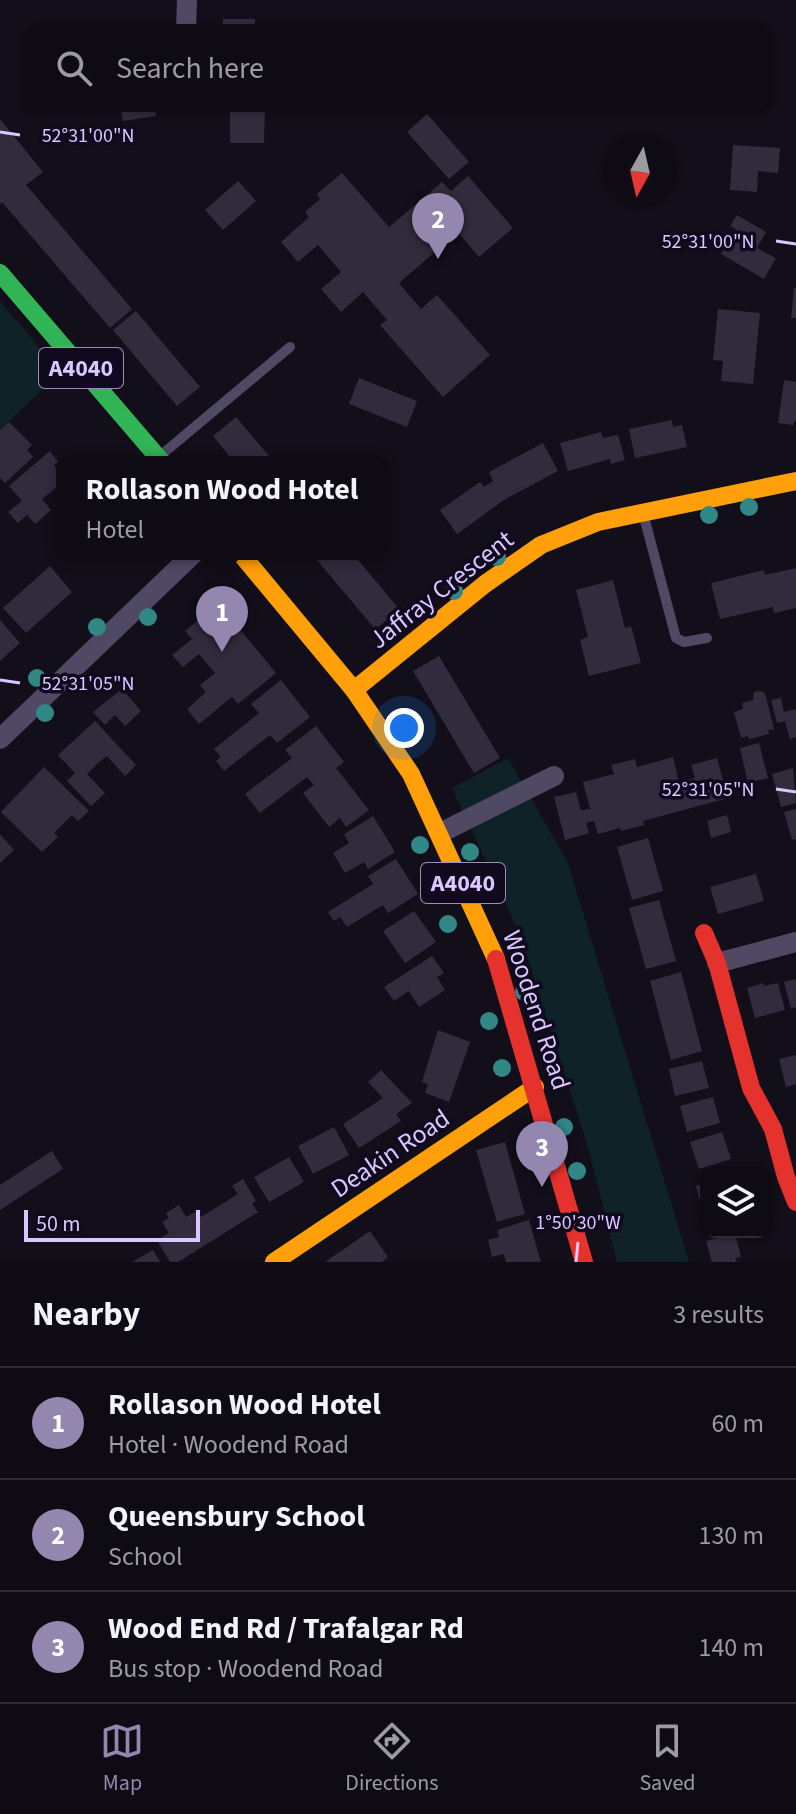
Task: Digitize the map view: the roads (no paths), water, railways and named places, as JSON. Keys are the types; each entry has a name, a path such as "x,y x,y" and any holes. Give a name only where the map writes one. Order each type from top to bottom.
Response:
{"street":[{"path":"186,24 187,0"},
{"name":"A4040","path":"0,273 157,456"},
{"name":"Jaffray Crescent","path":"354,690 485,584 541,545 598,522 796,481"},
{"path":"0,739 187,560"},
{"name":"Woodend Road","path":"246,560 354,690 411,774 440,833 498,963 584,1262"},
{"path":"440,833 554,776"},
{"path":"704,933 717,963 751,1088 773,1129 776,1180 796,1202"},
{"path":"717,963 796,942"},
{"name":"Deakin Road","path":"274,1262 535,1087"}],"lane":[{"path":"165,456 290,347"},
{"path":"642,513 676,638 684,642 707,638"}],"place":[{"name":"Queensbury School","path":"438,259"},
{"name":"Rollason Wood Hotel","path":"222,652"},
{"name":"Wood End Rd / Trafalgar Rd","path":"542,1187"}]}
